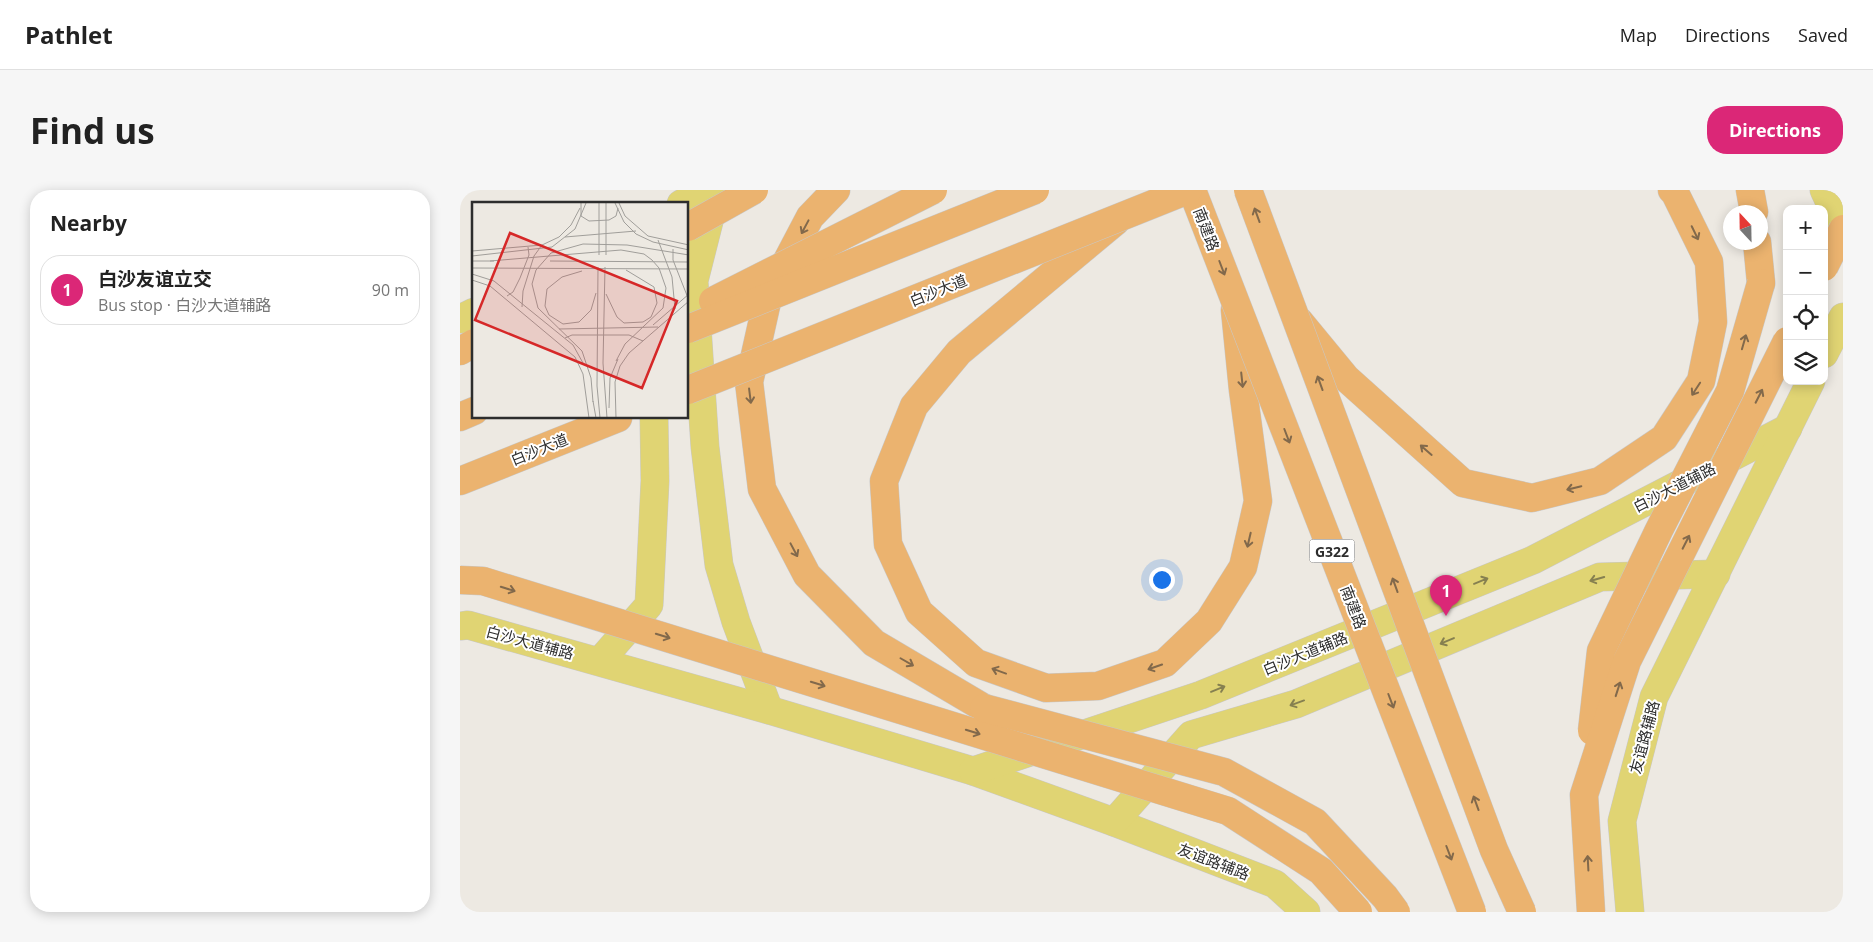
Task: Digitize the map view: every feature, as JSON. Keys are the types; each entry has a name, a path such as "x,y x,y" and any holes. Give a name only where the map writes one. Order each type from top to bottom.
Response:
{"highway":[{"path":"689,225 754,190"},
{"path":"836,190 810,217 768,297 749,382 762,489 807,575 874,643 984,708 1224,772 1314,822 1385,897 1396,912"},
{"path":"689,314 933,190"},
{"path":"689,329 1035,190"},
{"name":"白沙大道","path":"689,390 1190,190"},
{"name":"南建路","path":"1190,190 1472,912"},
{"name":"G322","path":"1248,190 1494,850 1522,912"},
{"path":"1295,316 1346,378 1463,483 1532,498 1600,481 1664,438 1701,381 1713,322 1709,262 1672,190"},
{"path":"1750,190 1753,205"},
{"path":"1121,217 959,352 914,406 884,481 888,544 919,612 976,663 1046,688 1098,686 1165,663 1209,621 1243,566 1258,501 1233,296"},
{"path":"1828,258 1843,230"},
{"path":"1591,912 1584,795 1601,650 1659,530 1730,391 1761,283 1758,250"},
{"path":"460,351 472,344"},
{"path":"1584,795 1626,661 1783,349"},
{"path":"460,419 472,414"},
{"name":"白沙大道","path":"460,481 615,419"},
{"path":"460,580 483,581 1228,810 1321,871 1358,912"}],"main road":[{"path":"685,202 706,190"},
{"path":"717,190 694,281 704,447 719,565 736,622 769,710"},
{"path":"1824,190 1843,230"},
{"path":"460,319 472,313"},
{"path":"1828,346 1843,316"},
{"name":"友谊路辅路","path":"1630,912 1622,821 1654,698 1809,385"},
{"path":"600,661 649,605 655,480 654,419"},
{"name":"白沙大道辅路","path":"972,772 1201,695 1532,560 1788,428"},
{"path":"1114,822 1191,735 1296,704 1600,577 1716,574"},
{"name":"白沙大道辅路","path":"460,626 468,625 769,710"},
{"name":"友谊路辅路","path":"769,710 972,772 1114,822 1275,884 1306,912"}],"place":[{"name":"白沙友谊立交","path":"1446,616"}]}
